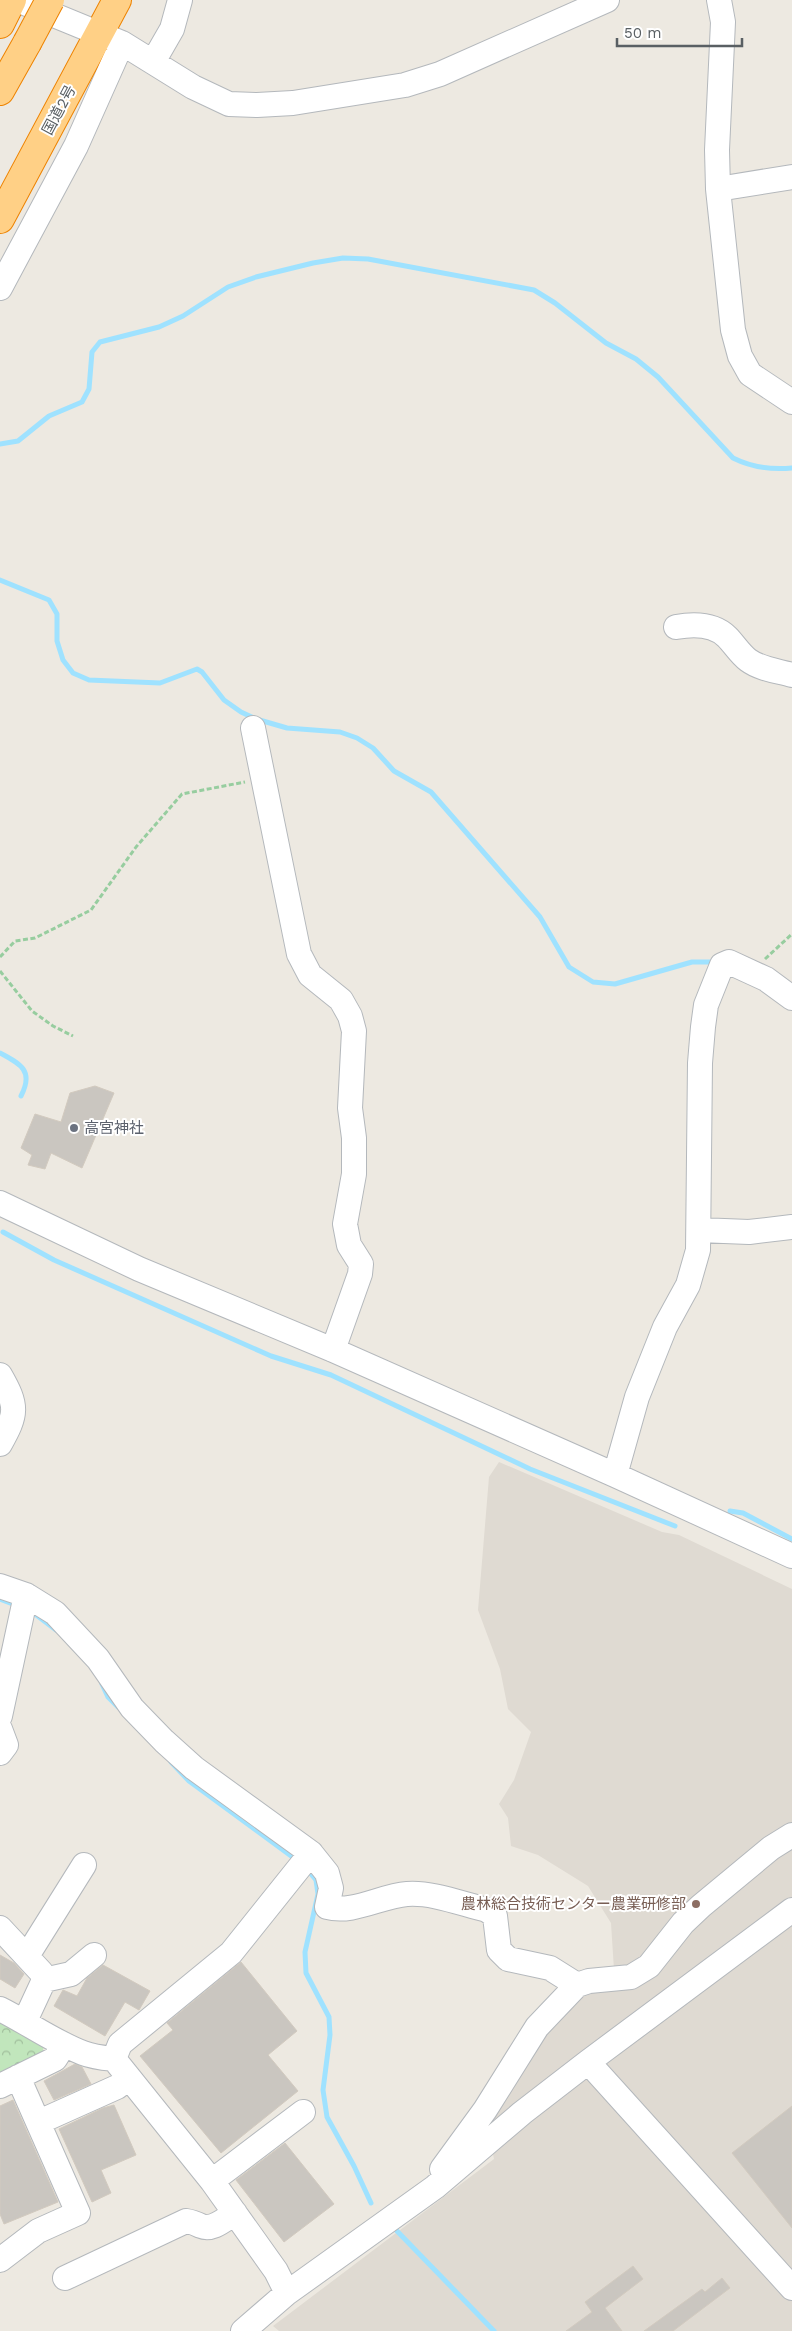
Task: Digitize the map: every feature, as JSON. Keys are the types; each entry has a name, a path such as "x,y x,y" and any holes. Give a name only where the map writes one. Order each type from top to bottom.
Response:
{"highway":[{"path":"0,24 12,0"},
{"path":"0,91 50,0"},
{"name":"国道2号","path":"0,219 111,39 117,0"}],"street":[{"path":"17,0 111,39 194,87 229,104 302,101 405,85 440,74 606,0"},
{"path":"153,62 172,29 180,0"},
{"path":"719,0 723,22 717,150 718,189 733,330 740,356 750,374 792,402"},
{"path":"0,288 76,146 111,39"},
{"path":"718,189 792,177"},
{"path":"676,627 692,624 711,628 725,635 747,660 792,675"},
{"path":"253,728 300,954 310,975 341,1000 350,1016 354,1031 350,1108 354,1138 354,1174 345,1224 350,1245 361,1264 360,1274 333,1350"},
{"path":"615,1475 637,1397 665,1327 688,1285 695,1267 699,1230 700,1063 706,1005 722,965 729,962 751,971 792,998"},
{"path":"0,1204 139,1269 333,1350 792,1556"},
{"path":"699,1230 749,1232 792,1227"},
{"path":"0,1375 8,1390 15,1412 0,1444"},
{"path":"0,1586 26,1595 55,1613 98,1659 132,1708 194,1768 311,1853 327,1873 330,1888 327,1907 347,1908 391,1896 408,1894 423,1895 487,1910 495,1916 499,1950 508,1959 550,1968 576,1985"},
{"path":"0,1716 26,1595"},
{"path":"0,1729 6,1745 0,1753"},
{"path":"435,2187 443,2166 485,2110 537,2027 576,1985 589,1981 631,1977 649,1966 683,1924 701,1906 771,1848 792,1835"},
{"path":"114,2060 120,2044 231,1954 311,1853"},
{"path":"28,1956 84,1865"},
{"path":"243,2331 266,2322 287,2293 435,2187 522,2113 792,1910"},
{"path":"0,1928 28,1956 41,1972 44,1980 25,2021"},
{"path":"44,1980 71,1974 94,1955"},
{"path":"0,2009 25,2021 64,2045 86,2054 114,2060 212,2181 276,2271 287,2293"},
{"path":"0,2260 38,2231 78,2213 38,2122 9,2082 55,2059 64,2045"},
{"path":"588,2062 792,2288"},
{"path":"38,2122 118,2087 129,2078"},
{"path":"212,2181 303,2112"},
{"path":"65,2278 186,2221 195,2222 203,2227 214,2227 235,2213"}],"path":[{"path":"0,957 15,941 35,938 91,910 136,847 182,794 262,778"},
{"path":"751,971 792,934"},
{"path":"0,971 32,1011 53,1026 73,1036"}],"shaded area":[{"name":"農林総合技術センター農業研修部","path":"499,1462 662,1532 679,1535 792,1589 792,2331 279,2331 273,2326 494,2159 487,2124 537,2039 579,1992 615,1985 611,1923 588,1886 538,1855 511,1846 508,1818 499,1804 514,1780 531,1732 508,1709 500,1669 478,1610 489,1477"}],"green space":[{"path":"0,2023 44,2046 41,2058 0,2078"}],"building":[{"path":"95,1086 114,1093 82,1168 51,1153 45,1169 28,1165 32,1155 21,1148 35,1114 61,1122 70,1093"},
{"path":"0,1955 14,1963 24,1974 15,1988 0,1979"},
{"path":"241,1962 297,2031 268,2055 298,2091 221,2153 140,2056 173,2030 167,2023"},
{"path":"103,1965 150,1991 139,2010 125,2002 105,2036 54,2006 63,1990 77,1996 87,1978"},
{"path":"75,2064 82,2067 91,2084 54,2100 44,2081"},
{"path":"13,2100 58,2202 4,2224 0,2214 0,2106"},
{"path":"114,2105 136,2155 101,2170 111,2193 92,2202 59,2129 103,2108"},
{"path":"792,2106 792,2228 732,2153"},
{"path":"285,2143 334,2204 284,2242 236,2180"},
{"path":"633,2266 643,2279 605,2308 622,2331 566,2331 592,2312 585,2302"},
{"path":"722,2278 730,2288 673,2331 644,2331 702,2289 705,2292"}],"waterway":[{"path":"0,444 18,441 49,416 82,402 89,389 92,352 100,342 159,327 183,316 228,287 256,277 313,263 343,258 368,259 534,290 555,303 606,343 636,359 658,377 733,458 762,468 792,468"},
{"path":"0,580 49,600 57,614 57,641 63,660 73,673 89,680 160,683 197,669 202,672 224,700 241,712 256,719 287,728 340,732 357,738 373,748 394,771 431,792 540,917 569,967 593,982 615,984 692,962 711,962"},
{"path":"0,1053 19,1065 26,1074 25,1087 21,1096"},
{"path":"3,1232 54,1260 271,1356 331,1375 530,1469 675,1526"},
{"path":"730,1511 743,1513 792,1539"},
{"path":"0,1599 18,1606"},
{"path":"35,1614 56,1630"},
{"path":"102,1684 108,1697 118,1707"},
{"path":"171,1762 189,1781 298,1861"},
{"path":"306,1868 316,1880 318,1894 305,1952 306,1973 329,2017 330,2035 323,2090 327,2117 354,2166 371,2203"},
{"path":"396,2230 494,2331"}],"place":[{"name":"高宮神社","path":"74,1128"},
{"name":"農林総合技術センター農業研修部","path":"696,1904"}]}
